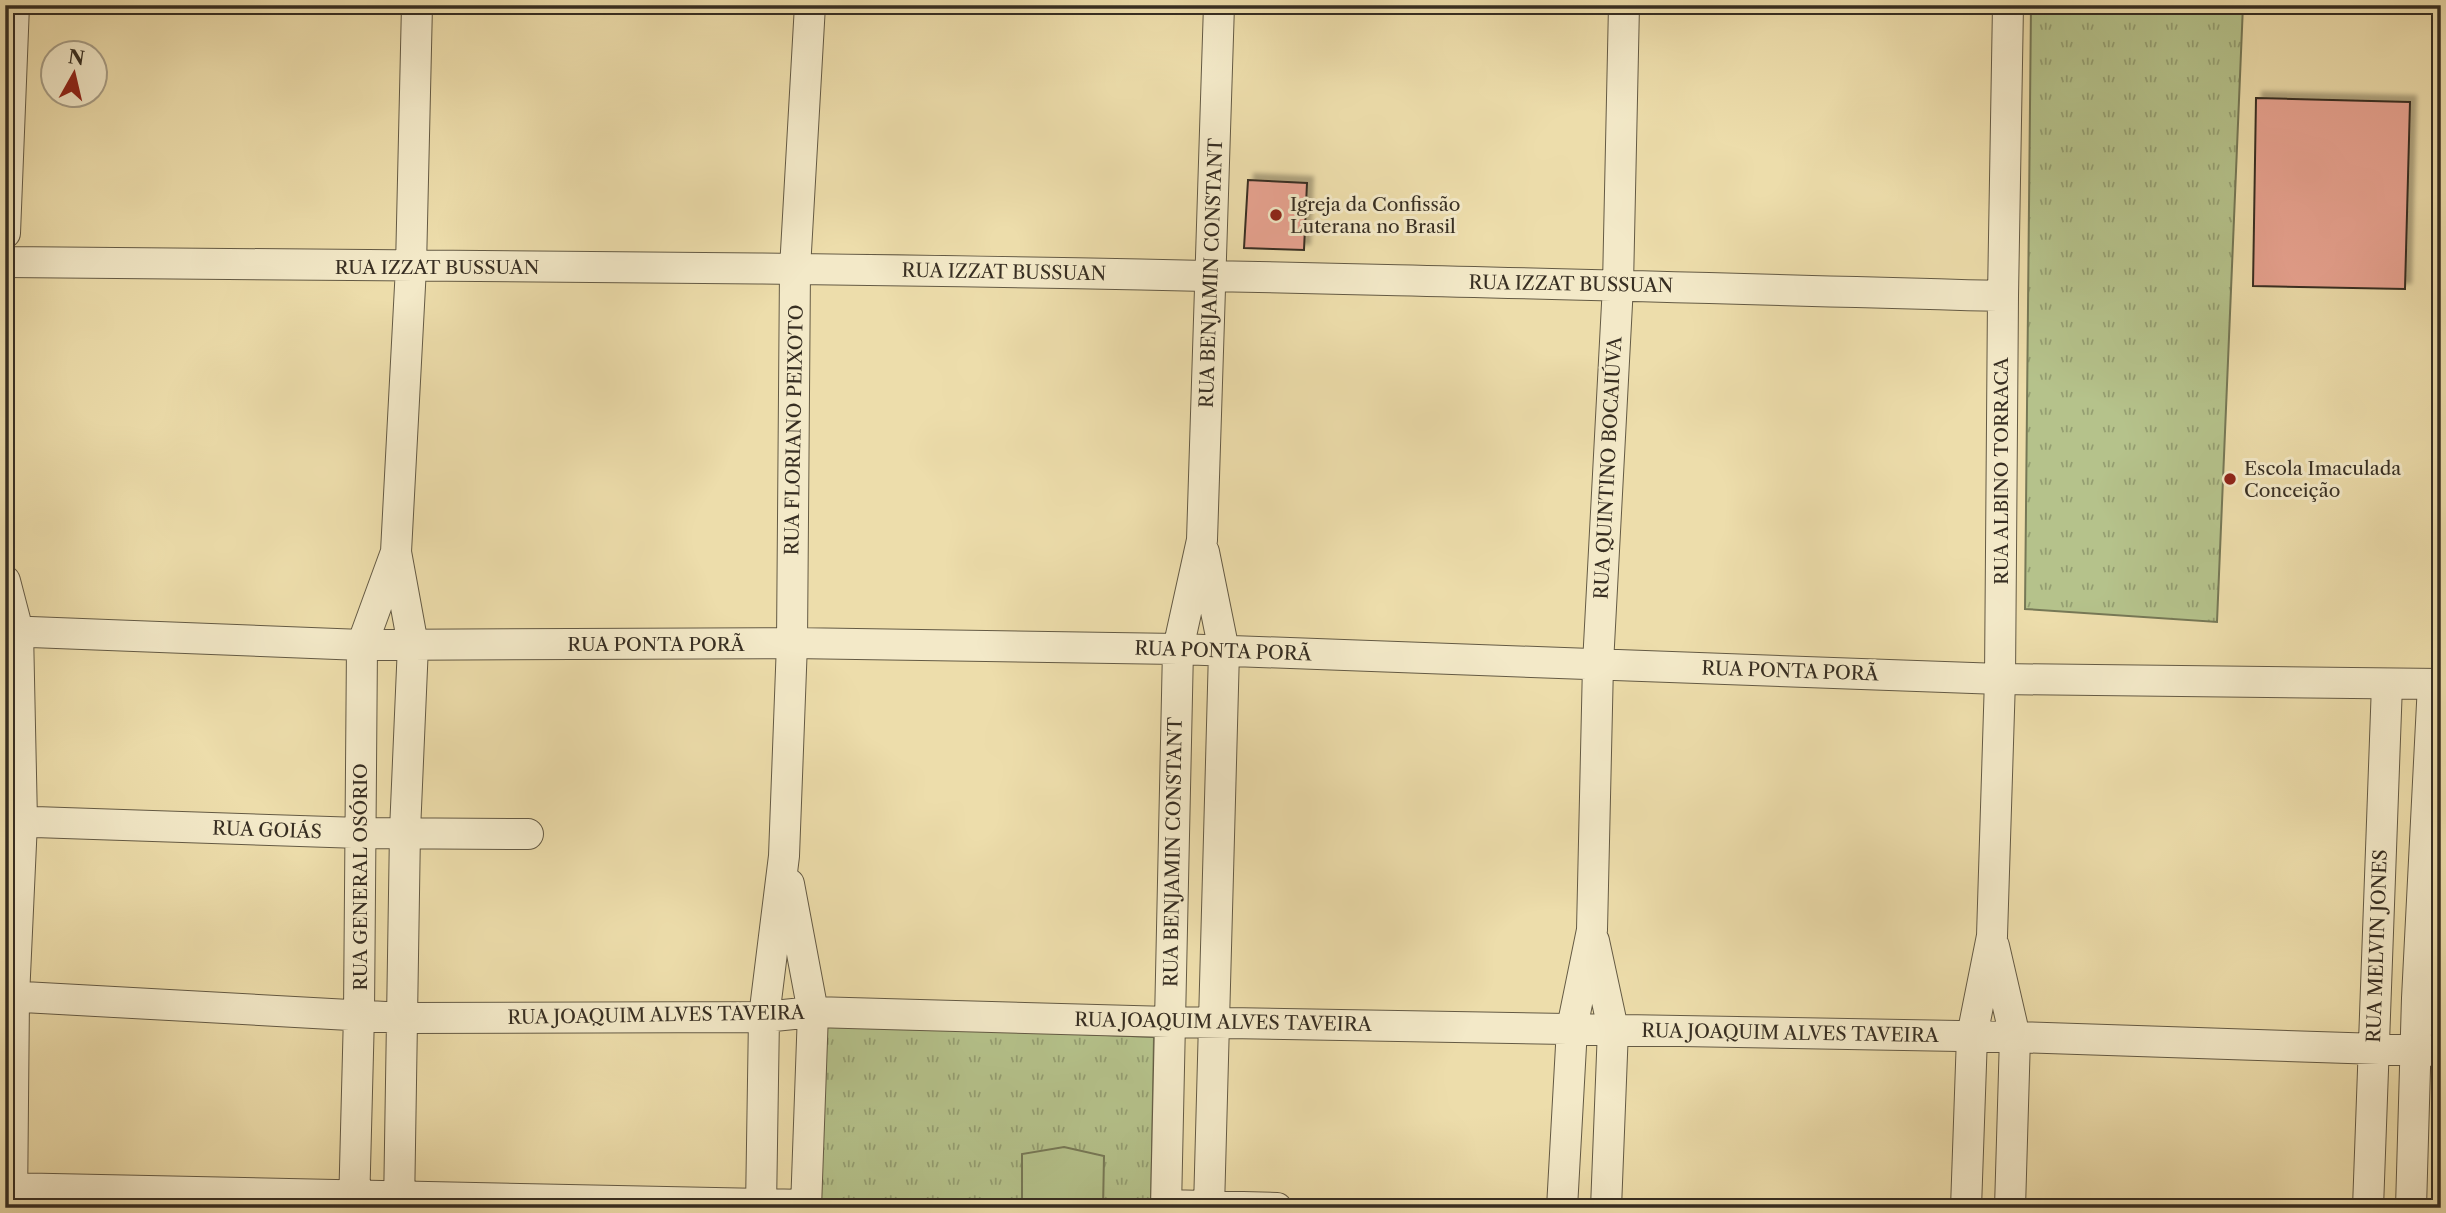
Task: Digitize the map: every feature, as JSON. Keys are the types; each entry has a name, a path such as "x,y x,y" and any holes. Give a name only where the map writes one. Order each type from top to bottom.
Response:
{"street":[{"path":"5,233 14,5"},
{"name":"RUA GENERAL OSÓRIO","path":"400,1201 405,831 413,645 396,552 411,267 417,5"},
{"name":"RUA FLORIANO PEIXOTO","path":"761,1206 764,1017 784,856 792,643 795,269 810,5"},
{"name":"RUA BENJAMIN CONSTANT","path":"1166,1206 1178,649 1202,540 1219,5"},
{"name":"RUA QUINTINO BOCAIÚVA","path":"1562,1208 1572,1028 1592,930 1598,664 1618,285 1624,5"},
{"name":"RUA ALBINO TORRACA","path":"1966,1208 1972,1036 1992,936 2000,679 2008,5"},
{"name":"RUA IZZAT BUSSUAN","path":"5,262 795,269 1211,276 2003,296"},
{"name":"RUA BENJAMIN CONSTANT","path":"1202,540 1224,651 1209,1207"},
{"name":"RUA GENERAL OSÓRIO","path":"354,1201 359,1014 362,645 396,552"},
{"path":"5,581 12,631 14,822 10,997 10,1194 806,1207"},
{"name":"RUA PONTA PORÃ","path":"12,631 362,645 792,643 1178,649 2000,679 2437,684"},
{"name":"RUA MELVIN JONES","path":"2368,1208 2387,684"},
{"path":"2411,1208 2428,1051 2437,684"},
{"name":"RUA GOIÁS","path":"14,822 528,834"},
{"name":"RUA FLORIANO PEIXOTO","path":"784,856 813,1012 806,1207"},
{"name":"RUA QUINTINO BOCAIÚVA","path":"1592,930 1613,1029 1606,1208"},
{"name":"RUA ALBINO TORRACA","path":"1992,936 2015,1037 2010,1208"},
{"name":"RUA JOAQUIM ALVES TAVEIRA","path":"10,997 404,1017 764,1017 813,1012 1169,1022 2015,1037 2428,1051"},
{"path":"1166,1206 1277,1208"}],"green space":[{"path":"2031,5 2243,5 2217,622 2025,609"},
{"path":"822,1023 1154,1037 1151,1208 814,1208"},
{"path":"1064,1147 1104,1156 1103,1208 1022,1208 1022,1154"}],"building":[{"path":"2256,98 2410,102 2405,289 2253,286"},
{"name":"Igreja da Confissão Luterana no Brasil","path":"1248,180 1307,183 1304,250 1244,248"}],"place":[{"name":"Igreja da Confissão Luterana no Brasil","path":"1276,215"},
{"name":"Escola Imaculada Conceição","path":"2230,479"}]}
